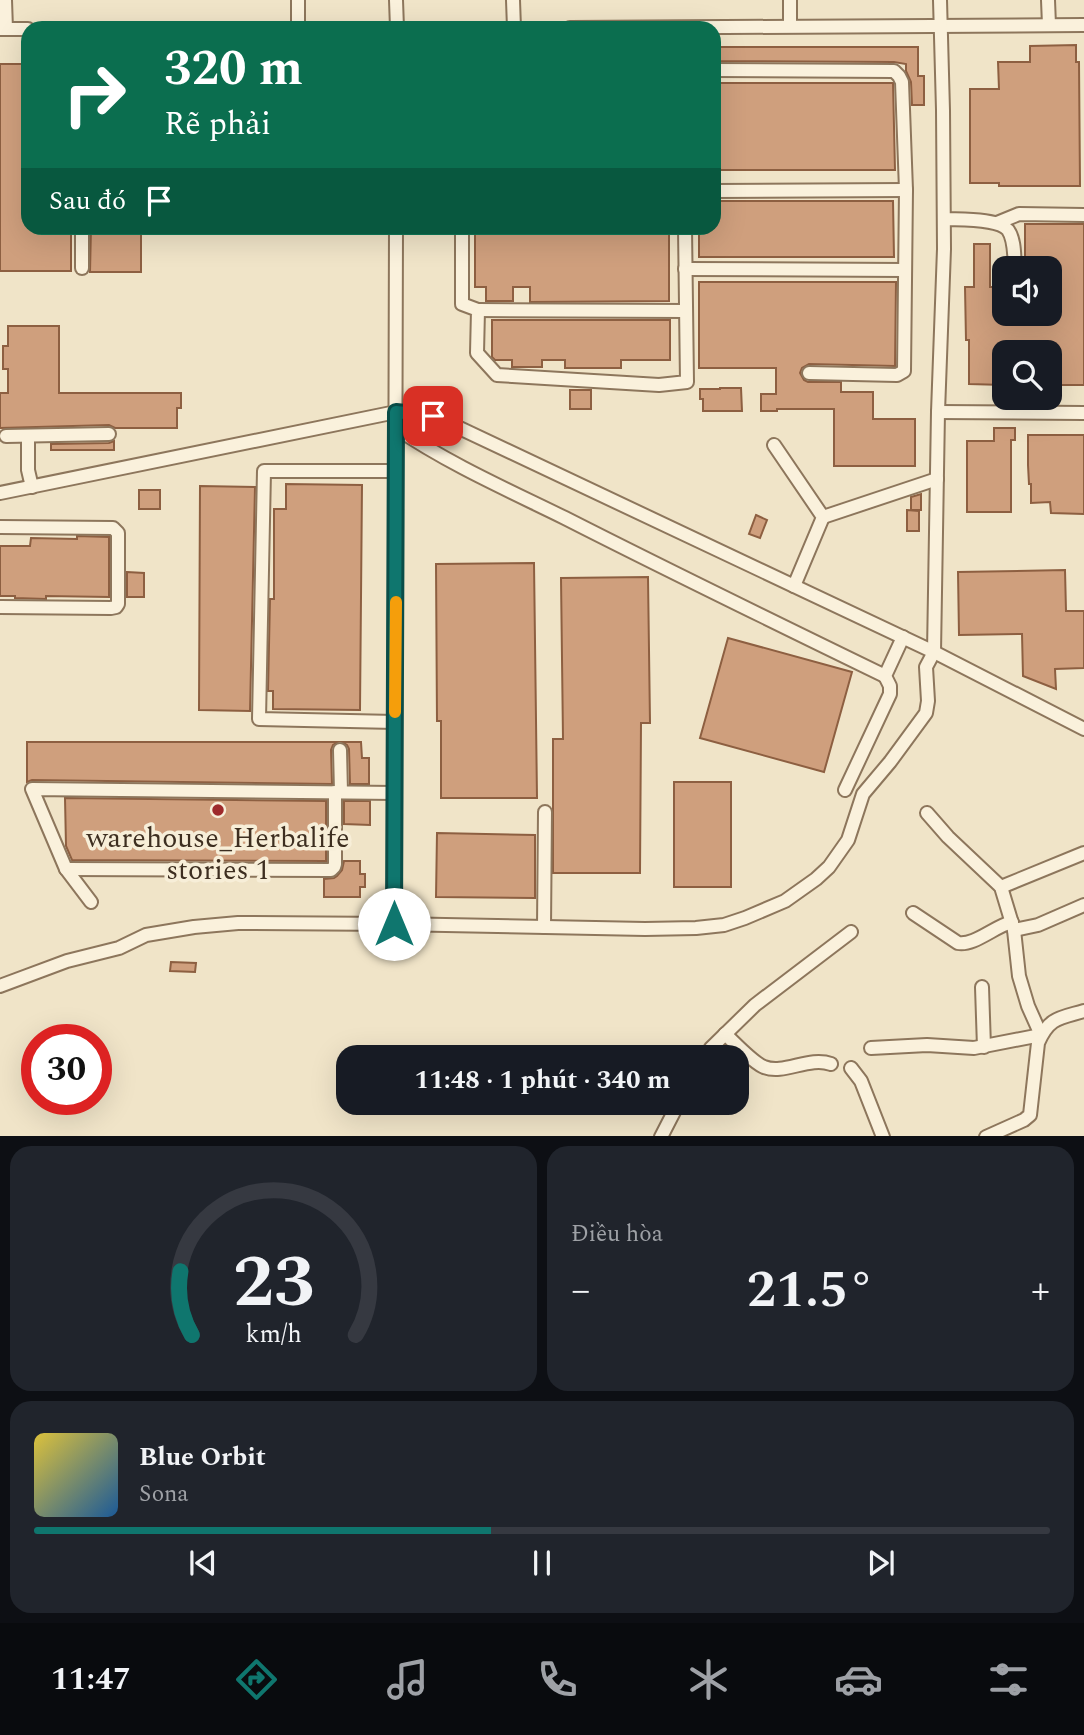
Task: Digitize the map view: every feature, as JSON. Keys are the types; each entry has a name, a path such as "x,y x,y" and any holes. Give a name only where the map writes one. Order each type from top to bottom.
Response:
{"street":[{"path":"5,0 3,29 21,29"},
{"path":"298,0 298,21"},
{"path":"396,0 397,21"},
{"path":"513,0 514,21"},
{"path":"790,0 790,26"},
{"path":"0,986 67,961 119,948 146,935 238,923 645,929 724,925 772,908 797,893 830,867 848,840 863,794 926,713 929,696 926,667 934,653 944,219 940,0"},
{"path":"1048,0 1049,25"},
{"path":"721,27 1084,25"},
{"path":"721,70 894,71 900,76 903,90 906,190 904,371 897,375 809,373"},
{"path":"721,191 906,190"},
{"path":"944,219 997,223 1019,214 1084,215"},
{"path":"997,223 1008,231 1014,256"},
{"path":"82,235 82,268"},
{"path":"394,924 396,235"},
{"path":"462,235 462,304 478,310 686,311"},
{"path":"478,310 477,353 497,375 659,385 687,382 685,235"},
{"path":"685,269 905,271"},
{"path":"0,493 396,412 433,416 903,637 1084,729"},
{"path":"938,412 1084,413"},
{"path":"396,428 424,446 488,479 885,676 890,694 845,790"},
{"path":"6,436 109,434"},
{"path":"28,436 28,470 32,487"},
{"path":"774,445 823,517"},
{"path":"395,722 259,719 264,471 396,471"},
{"path":"794,586 823,517 937,479"},
{"path":"0,527 113,528 118,533 118,604 110,608 0,607"},
{"path":"885,676 903,637"},
{"path":"66,869 331,870 335,863 340,750"},
{"path":"91,902 66,869 32,789 395,793"},
{"path":"544,927 545,812"},
{"path":"927,813 948,837 1001,887 1013,926 1019,976 1041,1035"},
{"path":"1001,887 1084,853"},
{"path":"913,913 958,943 964,944 1001,925 1038,925 1084,905"},
{"path":"714,1045 755,1005 851,932"},
{"path":"982,987 984,1047"},
{"path":"985,1136 1030,1115 1041,1035 1056,1019 1084,1011"},
{"path":"725,1034 766,1068 818,1062 831,1064"},
{"path":"871,1048 921,1045 965,1049 1041,1035"},
{"path":"851,1068 861,1081 883,1136"},
{"path":"661,1136 672,1115"}],"building":[{"path":"1076,45 1076,62 1079,62 1080,186 999,186 999,183 970,183 970,89 999,89 998,62 1030,62 1030,46"},
{"path":"721,47 918,47 918,76 924,76 924,105 912,105 911,82 906,64 721,61"},
{"path":"0,64 21,64 21,235 71,235 71,271 0,271"},
{"path":"721,83 893,83 895,170 721,170"},
{"path":"721,201 893,201 894,257 699,257 699,235 721,235"},
{"path":"1025,224 1084,224 1084,385 1062,385 1062,340 992,340 992,385 969,384 965,287 974,287 974,244 990,244 992,326 1062,326 1062,256 1025,256"},
{"path":"91,235 141,235 141,272 90,272"},
{"path":"475,235 669,235 669,301 530,302 530,287 513,287 513,301 486,301 486,287 475,287"},
{"path":"699,282 896,282 895,366 809,364 802,368 800,373 808,382 841,382 841,392 873,392 873,419 915,419 915,466 834,466 834,409 761,411 761,394 776,394 776,368 699,368"},
{"path":"492,320 670,320 670,360 621,360 621,368 565,368 565,360 542,360 542,367 512,367 512,360 495,360 492,357"},
{"path":"8,326 59,326 59,393 181,393 181,408 177,408 177,428 115,428 109,425 0,428 0,393 8,393 8,369 3,369 3,346 8,346"},
{"path":"741,388 742,411 703,411 700,389"},
{"path":"570,390 591,390 591,409 570,409"},
{"path":"994,428 1015,428 1015,440 1011,440 1011,512 967,512 967,441 994,441"},
{"path":"1028,435 1084,435 1084,514 1051,513 1050,502 1031,503"},
{"path":"114,441 114,450 51,450 51,444"},
{"path":"286,484 362,485 360,710 273,709 273,691 268,691 270,599 274,599 274,509 286,509"},
{"path":"200,486 255,487 250,711 199,710"},
{"path":"139,490 160,490 160,509 139,509"},
{"path":"921,494 921,510 911,510 911,497"},
{"path":"907,510 919,511 919,531 907,531"},
{"path":"756,515 767,520 760,538 749,534"},
{"path":"77,536 109,537 109,597 46,596 46,599 0,596 0,546 30,546 31,538 77,539"},
{"path":"534,563 537,798 441,798 441,721 437,721 436,564"},
{"path":"1065,570 1066,611 1084,611 1084,668 1055,669 1056,689 1023,676 1022,634 959,635 958,572"},
{"path":"127,572 144,573 144,597 127,597"},
{"path":"648,577 650,723 641,723 640,873 553,873 553,739 563,739 561,578"},
{"path":"728,638 852,672 824,772 700,738"},
{"path":"27,742 338,742 331,750 332,784 27,782"},
{"path":"342,742 361,742 362,758 369,758 369,784 350,784 349,749"},
{"path":"674,782 731,782 731,887 674,887"},
{"path":"65,798 326,801 326,861 72,860 66,846"},
{"path":"344,801 370,801 370,825 344,824"},
{"path":"437,833 535,835 535,898 436,897"},
{"path":"344,861 360,861 360,874 365,874 365,887 360,887 360,897 324,897 324,879 337,876"},
{"path":"171,962 196,963 195,972 170,971"}],"slow traffic":[{"path":"395,712 396,602"}],"place":[{"name":"warehouse_Herbalife stories 1","path":"218,810"}],"route":[{"path":"394,924 396,412 433,416"}]}
